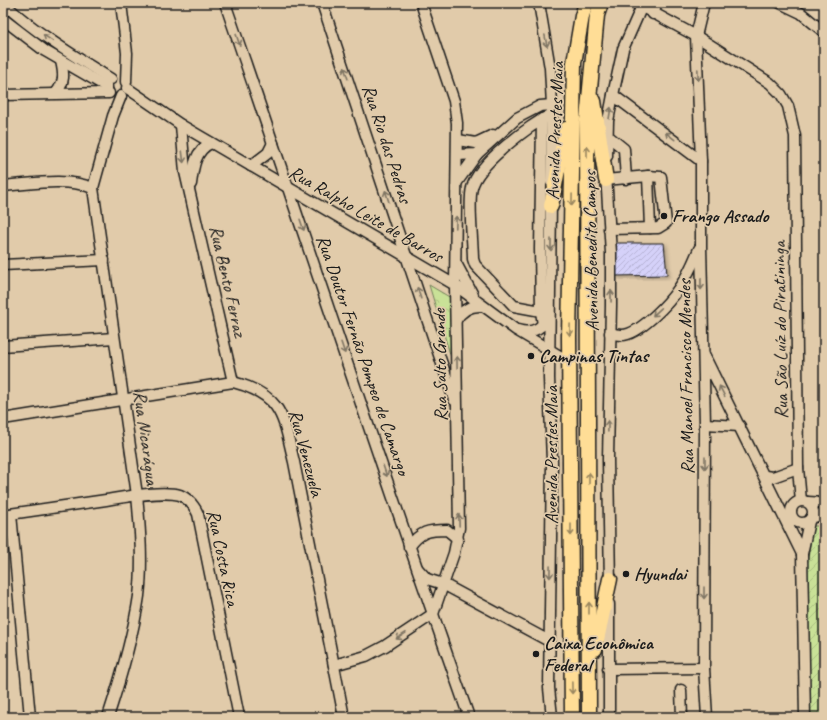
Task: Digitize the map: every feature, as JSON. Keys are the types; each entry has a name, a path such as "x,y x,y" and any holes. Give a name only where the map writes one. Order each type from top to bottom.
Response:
{"highway":[{"name":"Avenida Prestes Maia","path":"572,717 570,362 574,63 584,9"},
{"name":"Avenida Prestes Maia","path":"589,717 587,120 592,62 599,9"},
{"path":"592,62 594,109 601,139 606,180"},
{"path":"551,206 568,117 574,63"},
{"path":"589,676 610,579"}],"street":[{"name":"Rua Ralpho Leite de Barros","path":"3,3 30,25 117,88 142,99 211,143 455,285 516,330 570,362"},
{"path":"3,186 68,182 82,184 93,188 113,116 117,88 127,52 121,3"},
{"name":"Rua Doutor Fernão Pompeo de Camargo","path":"225,3 289,188 415,566 469,717"},
{"name":"Rua Rio das Pedras","path":"322,3 458,410"},
{"name":"Rua Salto Grande","path":"421,3 454,101 458,123 455,285 459,528 458,539 433,614"},
{"path":"516,330 529,332 543,325 546,311 551,206 552,109 547,47 539,3"},
{"path":"653,14 657,3"},
{"name":"Rua Manoel Francisco Mendes","path":"704,3 696,36 701,161 701,246 705,424 704,668 707,717"},
{"path":"780,3 800,13 824,32"},
{"name":"Rua São Luíz do Piratininga","path":"639,4 653,14 696,36 755,72 770,83 781,94 792,117 795,136 798,468 804,501"},
{"name":"Avenida Benedito Campos","path":"609,717 608,669 610,579 608,459 611,305 606,180 608,136 613,95 624,49 639,4"},
{"name":"Rua Ralpho Leite de Barros","path":"3,19 45,51 75,70 107,87 117,88"},
{"path":"684,30 699,23"},
{"path":"56,93 61,87 64,76 61,61"},
{"path":"3,95 56,93 117,88"},
{"path":"613,95 701,161"},
{"path":"457,182 477,154 500,132 529,111 540,106 552,109"},
{"path":"546,311 514,306 475,264 473,259 471,191 478,174 512,141 528,127 542,119 552,109"},
{"path":"542,119 546,311 550,351 549,378 552,462 549,641 549,688 552,717"},
{"name":"Rua Bento Ferraz","path":"181,125 183,159 234,382"},
{"path":"458,140 476,143 500,132"},
{"path":"608,136 624,148 626,179"},
{"name":"Rua Bento Ferraz","path":"190,188 198,153 206,145 211,143"},
{"path":"250,166 268,153 273,143"},
{"path":"458,155 477,154"},
{"path":"648,176 650,228"},
{"path":"606,180 660,176 662,180 666,223 661,228 627,227 609,229"},
{"name":"Rua Nicarágua","path":"93,188 124,401 140,525 139,596 127,654 108,717"},
{"path":"610,333 623,335 631,333 641,327 668,302 689,273 701,246"},
{"path":"3,265 104,260"},
{"path":"455,261 466,285 482,306"},
{"path":"456,320 464,310 469,307 482,306"},
{"path":"3,346 114,338"},
{"path":"703,352 802,554"},
{"name":"Rua Venezuela","path":"3,419 124,401 234,382 250,387 271,399 279,410 285,425 344,717"},
{"path":"705,424 740,426"},
{"path":"765,476 773,477 798,468"},
{"name":"Rua Costa Rica","path":"7,515 137,495 178,495 187,498 195,506 198,514 239,717"},
{"path":"824,503 804,501 794,504 791,514 798,522 810,520 824,514"},
{"path":"804,501 813,508 802,554 805,717"},
{"path":"7,515 30,717"},
{"path":"409,547 420,534 428,531 447,530 458,539"},
{"path":"415,566 427,579 443,584 549,641"},
{"path":"334,665 366,656 385,646 433,614"},
{"path":"608,669 704,668"},
{"path":"681,690 682,717"}],"green space":[{"path":"429,285 451,298 453,364"},
{"path":"813,526 824,526 824,717 809,717 807,565"}],"building":[{"path":"616,243 664,243 667,275 616,276"}],"place":[{"name":"Frango Assado","path":"664,216"},
{"name":"Campinas Tintas","path":"531,356"},
{"name":"Hyundai","path":"626,574"},
{"name":"Caixa Econômica Federal","path":"536,654"}]}
